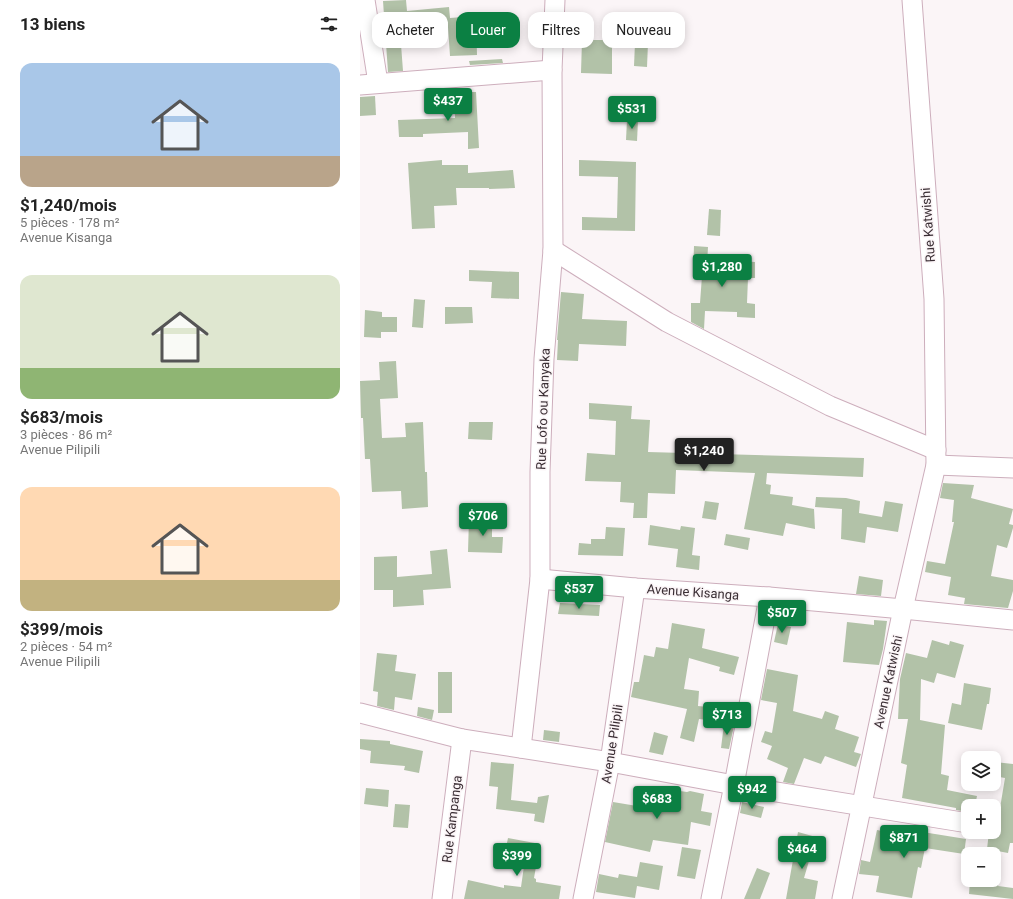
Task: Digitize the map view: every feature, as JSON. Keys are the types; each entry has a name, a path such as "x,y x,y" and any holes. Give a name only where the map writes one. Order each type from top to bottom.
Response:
{"street":[{"path":"365,0 369,84 552,70"},
{"name":"Rue Lofo ou Kanyaka","path":"521,748 540,579 540,472 544,359 553,250 552,70 555,0"},
{"name":"Rue Katwishi","path":"912,0 934,299 936,457"},
{"path":"553,250 667,322 830,406 936,457 1013,468"},
{"name":"Avenue Katwishi","path":"842,899 936,457"},
{"name":"Avenue Kisanga","path":"540,579 635,588 769,597 1013,620"},
{"name":"Avenue Pilipili","path":"583,899 610,762 635,588"},
{"path":"711,899 769,597"},
{"path":"360,713 462,739 610,762 734,785 961,822"},
{"name":"Rue Kampanga","path":"442,899 462,739"}],"building":[{"path":"406,0 407,11 449,7 450,18 456,18 456,48 477,48 477,55 450,56 448,12 384,12 383,1"},
{"path":"594,40 602,40 602,48 612,48 612,74 581,73 582,48 594,48"},
{"path":"386,48 401,48 403,71 388,72"},
{"path":"635,48 648,48 647,67 634,66"},
{"path":"502,59 503,63 470,65 469,61"},
{"path":"466,92 476,92 479,148 468,149 468,132 423,134 423,137 399,137 398,120 455,118 454,95 466,94"},
{"path":"375,96 376,115 360,116 360,97"},
{"path":"627,120 638,121 637,141 626,140"},
{"path":"442,160 442,165 468,165 468,173 513,170 515,188 456,188 457,205 434,206 435,228 412,229 408,163"},
{"path":"579,160 636,162 635,231 582,230 582,217 617,218 618,177 579,176"},
{"path":"709,209 721,210 720,236 707,235"},
{"path":"694,246 708,247 707,264 739,266 739,261 755,262 755,278 748,278 747,303 755,304 755,318 737,317 737,312 705,311 704,329 691,322 691,303 700,303 702,276 693,275"},
{"path":"469,270 519,272 519,299 491,298 492,282 469,281"},
{"path":"561,292 584,294 582,319 627,321 626,346 579,344 578,361 557,360"},
{"path":"414,299 425,300 423,328 412,327"},
{"path":"445,307 472,307 473,323 445,324"},
{"path":"365,310 382,312 382,317 397,317 397,332 381,332 381,338 364,337"},
{"path":"396,361 398,398 380,399 382,438 406,437 405,423 423,422 428,507 402,509 401,491 372,492 370,459 365,459 363,418 361,418 360,381 380,380 379,362"},
{"path":"589,403 632,406 631,419 650,420 648,452 864,458 863,477 767,473 766,484 771,485 770,494 793,497 792,505 814,509 815,529 786,523 783,536 744,529 755,473 676,470 675,494 648,493 647,518 633,518 634,503 620,502 621,482 585,481 587,453 615,455 616,421 589,419"},
{"path":"469,422 493,422 492,440 468,439"},
{"path":"943,483 974,485 971,498 1013,509 1009,524 1013,525 1013,528 1007,548 997,545 991,576 1013,580 1013,591 1008,608 964,604 965,598 948,595 951,577 925,572 927,561 945,564 954,522 952,522 954,500 940,498"},
{"path":"816,497 846,498 860,501 859,513 882,517 885,501 903,504 898,532 867,527 865,543 841,539 842,509 815,507"},
{"path":"705,501 719,503 716,520 702,518"},
{"path":"469,518 492,518 492,537 503,537 502,553 468,552"},
{"path":"650,525 680,530 681,526 695,528 692,555 700,556 699,570 676,567 678,549 648,545"},
{"path":"606,527 625,528 623,556 578,555 579,543 591,544 591,539 605,539"},
{"path":"726,534 750,538 748,550 724,545"},
{"path":"447,549 451,588 423,590 424,605 393,607 393,590 374,590 374,557 397,556 397,577 432,574 430,551"},
{"path":"859,576 883,580 881,596 856,594"},
{"path":"560,603 600,605 599,616 558,614"},
{"path":"874,620 887,621 879,665 843,662 847,622 874,625"},
{"path":"672,623 705,629 702,648 739,657 734,675 719,671 720,667 689,658 684,689 699,691 698,706 718,708 717,721 699,719 694,742 680,738 687,709 631,697 634,682 639,682 644,655 654,657 656,647 668,649"},
{"path":"778,624 791,627 787,645 774,642"},
{"path":"932,640 949,645 950,641 964,645 955,678 937,673 934,683 921,679 920,720 945,725 941,774 949,776 947,790 977,796 976,799 961,799 961,811 956,810 956,808 902,798 907,765 901,763 908,719 898,719 900,679 906,653 927,658"},
{"path":"377,653 397,655 395,671 416,674 412,700 395,697 394,710 377,706 378,692 373,691"},
{"path":"767,669 798,675 793,711 822,719 825,711 839,716 835,729 859,737 854,752 861,754 856,767 825,756 821,764 804,758 794,784 783,782 788,768 767,759 772,746 761,742 765,731 772,733 777,703 761,700"},
{"path":"438,672 452,672 452,713 438,713"},
{"path":"964,683 991,688 989,704 987,704 982,730 948,723 952,703 961,705"},
{"path":"418,707 434,710 432,720 417,716"},
{"path":"724,724 734,726 729,749 721,748"},
{"path":"544,730 560,732 559,742 543,740"},
{"path":"654,732 668,736 663,755 649,752"},
{"path":"360,739 390,741 390,744 423,751 419,773 404,770 405,766 370,763 371,751 360,749"},
{"path":"491,762 514,764 511,800 537,803 538,797 549,795 544,823 534,821 535,814 496,809 498,787 489,786"},
{"path":"1001,763 1013,764 1013,843 1010,843 1008,853 1001,852 1001,847 987,847 988,839 1001,839 1001,802 1005,778 1001,777"},
{"path":"366,788 389,790 388,807 364,804"},
{"path":"646,788 679,793 680,791 690,791 704,794 701,811 712,813 710,826 691,822 688,845 653,840 650,852 605,842 613,802 643,807"},
{"path":"742,802 764,807 761,818 740,813"},
{"path":"395,804 410,805 408,828 393,827"},
{"path":"904,829 966,839 965,847 961,847 961,854 925,848 921,868 918,867 912,898 876,892 879,876 859,874 861,860 870,862 877,830 903,835"},
{"path":"798,832 816,837 804,878 818,881 815,899 786,899"},
{"path":"508,838 540,844 534,878 536,879 536,882 561,886 559,899 464,899 468,880 504,888 504,885 521,887 524,866 503,862"},
{"path":"682,847 701,850 695,879 677,876"},
{"path":"640,862 663,866 659,890 637,886 635,898 596,892 599,874 618,878 619,874 637,877"},
{"path":"757,868 770,873 760,899 744,899"},
{"path":"1001,886 1013,888 1013,899 969,894 970,887"}]}
